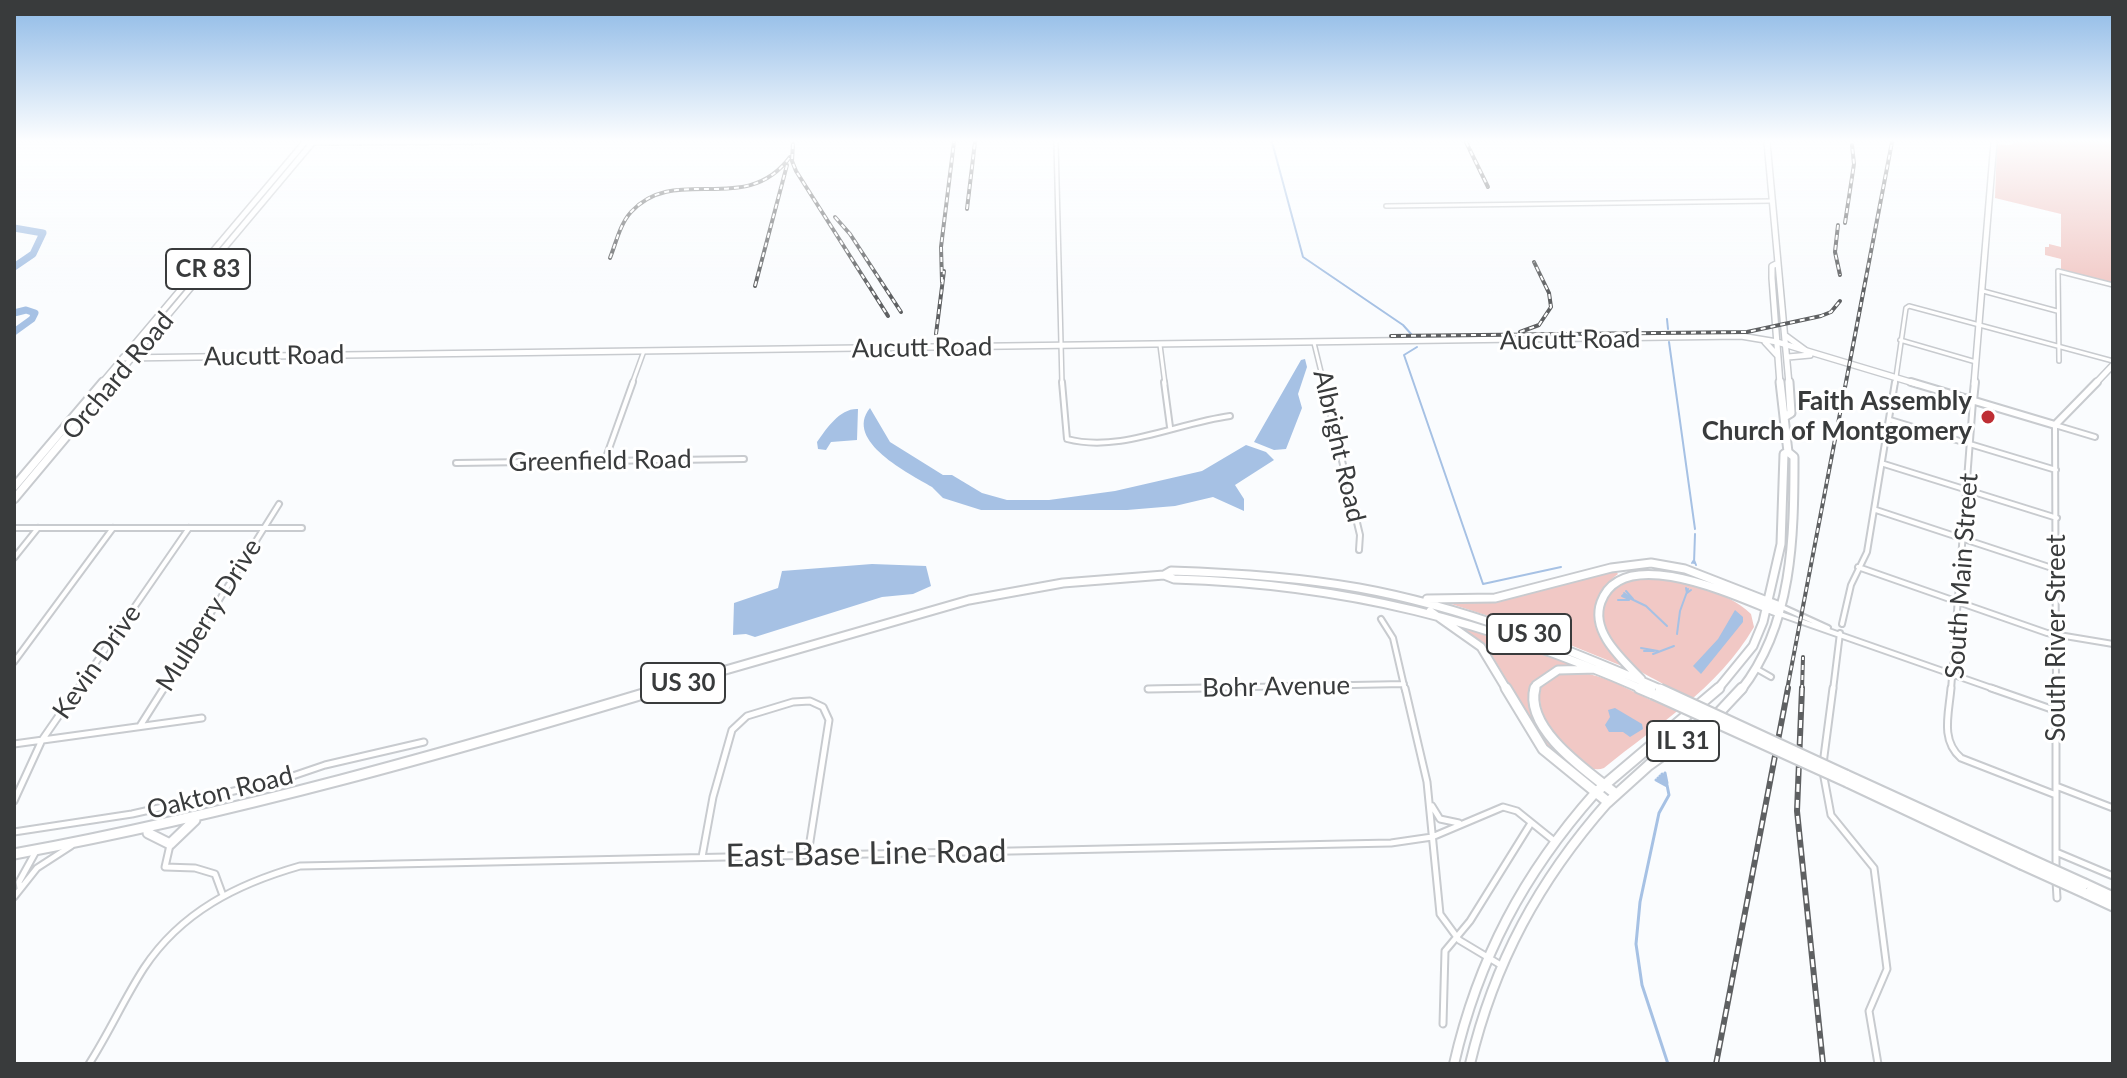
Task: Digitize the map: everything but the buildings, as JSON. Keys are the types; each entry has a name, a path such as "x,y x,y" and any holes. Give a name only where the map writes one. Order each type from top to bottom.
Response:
{"main road":[{"name":"Orchard Road","path":"14,487 262,192"},
{"name":"Orchard Road","path":"14,499 272,192"},
{"name":"IL 31","path":"1771,192 1776,264 1780,267 1788,357 1791,413 1786,416"},
{"name":"IL 31","path":"1608,802 1726,707 1757,669 1770,643 1780,610 1795,521 1794,457 1788,452 1777,355 1772,278 1772,266 1776,264"},
{"path":"1786,336 1807,352"},
{"path":"1765,341 1776,341"},
{"path":"1765,341 1777,355"},
{"path":"1788,357 1807,352"},
{"name":"IL 31","path":"1595,793 1687,719 1728,679 1753,646 1768,605 1783,528 1784,454 1788,452"},
{"path":"1413,598 1495,598 1640,563 1674,566 1780,610"},
{"name":"US 30","path":"14,854 197,819 406,763 959,602 1042,585 1164,575 1171,571 1265,574 1331,582 1413,598 1531,634 1642,681 1656,691"},
{"path":"1642,681 1613,650 1600,623 1602,597 1610,586 1623,577 1644,573 1671,576 1768,605"},
{"name":"US 30","path":"1164,575 1174,579 1236,580 1313,588 1430,611 1526,640 1656,691 2085,889 2113,906"},
{"path":"1430,611 1481,647 1543,749 1608,802"},
{"path":"1598,668 1550,673 1536,688 1534,704 1539,721 1553,741 1569,758 1616,794"},
{"path":"136,832 153,833 170,844 197,819"},
{"name":"US 30","path":"2085,889 2113,897"}],"street":[{"path":"1057,192 1064,433 1072,442 1082,444 1117,440 1211,417 1230,416"},
{"path":"1973,401 1990,192"},
{"path":"1386,206 1772,201"},
{"path":"2059,361 2056,346 2058,271 2113,285"},
{"path":"1983,291 2057,311"},
{"path":"1842,624 1858,567 1867,552 1876,510 1906,308 1909,306 2113,363 2055,425"},
{"name":"Aucutt Road","path":"123,358 1722,338 1765,341"},
{"path":"1900,340 1976,362"},
{"path":"1776,341 1787,347 2095,437"},
{"name":"Albright Road","path":"1314,343 1360,535 1359,550"},
{"path":"1160,345 1170,427"},
{"path":"605,460 644,351"},
{"name":"South Main Street","path":"1973,401 1955,674 1947,740 1961,758 2056,795"},
{"path":"1890,420 2056,470"},
{"name":"South River Street","path":"2055,425 2057,898"},
{"name":"Greenfield Road","path":"456,463 744,459"},
{"path":"1883,464 2057,518"},
{"name":"Mulberry Drive","path":"140,726 279,504"},
{"path":"1876,510 2058,570"},
{"path":"14,528 302,528"},
{"path":"14,558 38,528"},
{"path":"14,662 113,528"},
{"name":"Kevin Drive","path":"14,801 42,740 189,528"},
{"path":"1858,567 2057,635 2113,644"},
{"path":"1780,610 1820,629 1830,629 2057,711"},
{"path":"1381,619 1393,638 1430,802 1439,910 1444,924 1457,939 1499,964"},
{"path":"1840,633 1823,752 1823,780 1831,815 1874,868 1887,969 1869,1011 1878,1064"},
{"path":"1757,669 1771,677"},
{"name":"Bohr Avenue","path":"1148,689 1404,684"},
{"path":"702,857 713,797 732,730 747,716 804,701 823,707 829,720 808,855"},
{"path":"14,744 202,718"},
{"name":"Oakton Road","path":"14,832 132,814 278,781 325,765 424,742"},
{"path":"2056,786 2113,808"},
{"name":"IL 31","path":"1454,1064 1469,1002 1486,957 1517,894 1553,840 1595,793"},
{"path":"1430,802 1440,819 1453,823 1465,822"},
{"name":"IL 31","path":"1470,1064 1486,999 1499,964 1537,893 1570,846 1608,802"},
{"name":"East Base Line Road","path":"89,1064 155,953 181,925 222,893 300,866 1391,843 1432,837 1507,807 1531,823"},
{"path":"1443,1024 1443,954 1479,911 1520,836 1531,823 1553,840"},
{"path":"170,844 165,867 215,874 222,893"},
{"path":"14,897 44,862 73,845"},
{"path":"20,888 19,882 36,851"},
{"path":"2055,852 2113,876"}],"shaded area":[{"path":"1995,192 2113,192 2113,284 2061,271 2061,259 2045,255 2045,247 2049,244 2061,247 2061,214 1995,198"},
{"path":"1615,570 1618,574 1598,597 1597,622 1608,646 1627,668 1538,632 1445,602 1489,602"},
{"path":"1643,577 1685,584 1729,599 1751,614 1754,627 1723,669 1686,704 1604,768 1588,767 1571,757 1556,739 1545,718 1540,698 1544,682 1560,672 1589,674 1653,701 1670,688 1632,665 1620,653 1605,627 1605,602 1625,583"},
{"path":"1457,625 1483,631 1580,666 1545,673 1532,690 1548,740 1590,778 1587,782 1547,748 1493,657"}],"water":[{"path":"1305,359 1307,367 1298,394 1302,408 1286,449 1274,450 1254,442 1301,360"},
{"path":"870,408 890,442 943,475 952,475 982,493 1007,500 1049,500 1115,491 1202,471 1246,445 1266,452 1274,460 1235,485 1244,499 1244,511 1213,497 1175,506 1127,510 981,510 943,498 932,487 883,455 865,432 864,420"},
{"path":"858,409 857,440 831,442 826,450 818,449 817,442 834,420 845,412"},
{"path":"872,564 926,566 931,586 913,594 882,597 755,637 733,635 734,603 778,588 782,571"},
{"path":"1735,610 1743,617 1743,622 1701,674 1693,666 1718,639"},
{"path":"1615,708 1642,724 1643,729 1630,737 1623,732 1609,732 1605,725 1610,717 1608,710"}],"waterway":[{"path":"1286,192 1303,257 1403,325 1412,335"},
{"path":"14,228 43,233 33,254 14,267"},
{"path":"14,313 26,310 35,313 32,319 14,332"},
{"path":"1667,319 1668,329"},
{"path":"1669,342 1695,529"},
{"path":"1417,347 1404,355 1483,584 1561,567"},
{"path":"1694,560 1695,534"},
{"path":"1694,560 1696,565"},
{"path":"1686,588 1687,592"},
{"path":"1687,592 1691,590"},
{"path":"1626,591 1633,599"},
{"path":"1677,634 1687,592"},
{"path":"1624,593 1629,597"},
{"path":"1623,595 1646,606 1667,626"},
{"path":"1622,596 1629,599"},
{"path":"1618,600 1629,600"},
{"path":"1653,654 1674,646"},
{"path":"1641,648 1658,651"},
{"path":"1644,651 1654,651"},
{"path":"1665,773 1667,783"},
{"path":"1662,774 1666,782"},
{"path":"1660,776 1667,785 1669,795 1659,813 1640,902 1636,944 1642,985 1668,1064"},
{"path":"1658,778 1664,783"},
{"path":"1656,780 1667,786"}],"railway":[{"path":"610,258 621,228 631,212 649,198 664,192"},
{"path":"755,286 780,192"},
{"path":"810,192 888,316"},
{"path":"942,282 941,247 948,192"},
{"path":"967,209 969,192"},
{"path":"1845,223 1850,192"},
{"path":"1787,690 1882,192"},
{"path":"835,217 850,234 901,312"},
{"path":"1838,225 1835,252 1840,275"},
{"path":"1520,332 1539,325 1551,307 1549,293 1534,262"},
{"path":"936,334 944,271"},
{"path":"1391,336 1747,332 1821,316 1831,312 1840,301"},
{"path":"1802,690 1803,657"},
{"path":"1716,1064 1788,688"},
{"path":"1802,688 1797,811 1823,1064"}],"place":[{"name":"Faith Assembly Church of Montgomery","path":"1988,417"}]}
